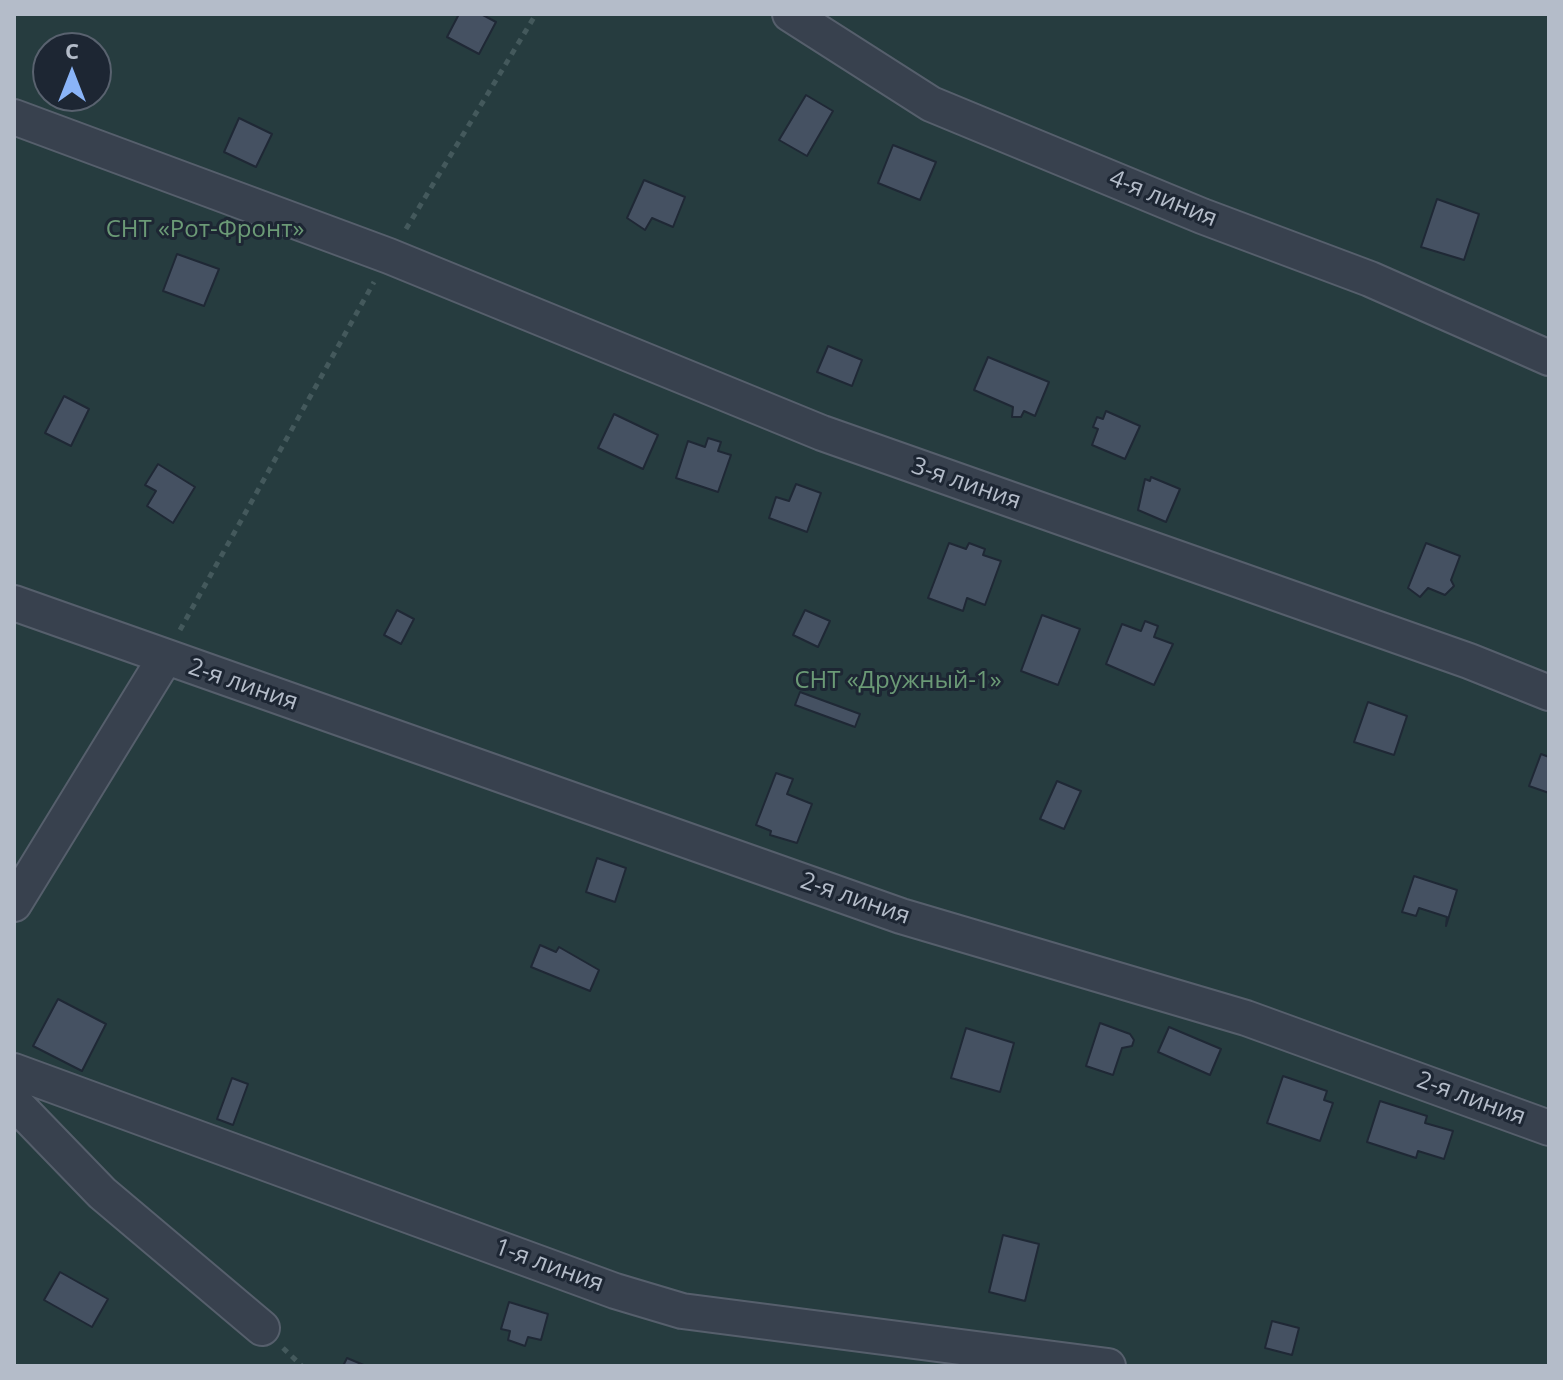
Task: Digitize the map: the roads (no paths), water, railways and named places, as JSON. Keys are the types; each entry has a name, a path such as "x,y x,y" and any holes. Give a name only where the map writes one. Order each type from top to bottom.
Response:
{"street":[{"name":"4-я линия","path":"790,14 931,104 1202,216 1370,279 1549,358"},
{"name":"3-я линия","path":"14,117 389,256 822,433 1469,661 1549,693"},
{"name":"2-я линия","path":"14,603 901,916 1246,1018 1549,1128"},
{"path":"14,904 165,658"},
{"name":"1-я линия","path":"14,1071 615,1291 682,1311 1108,1366"},
{"path":"14,1102 102,1193 262,1328"}],"park label":[{"name":"СНТ «Рот-Фронт»","path":"205,230"},
{"name":"СНТ «Дружный-1»","path":"898,681"}]}
